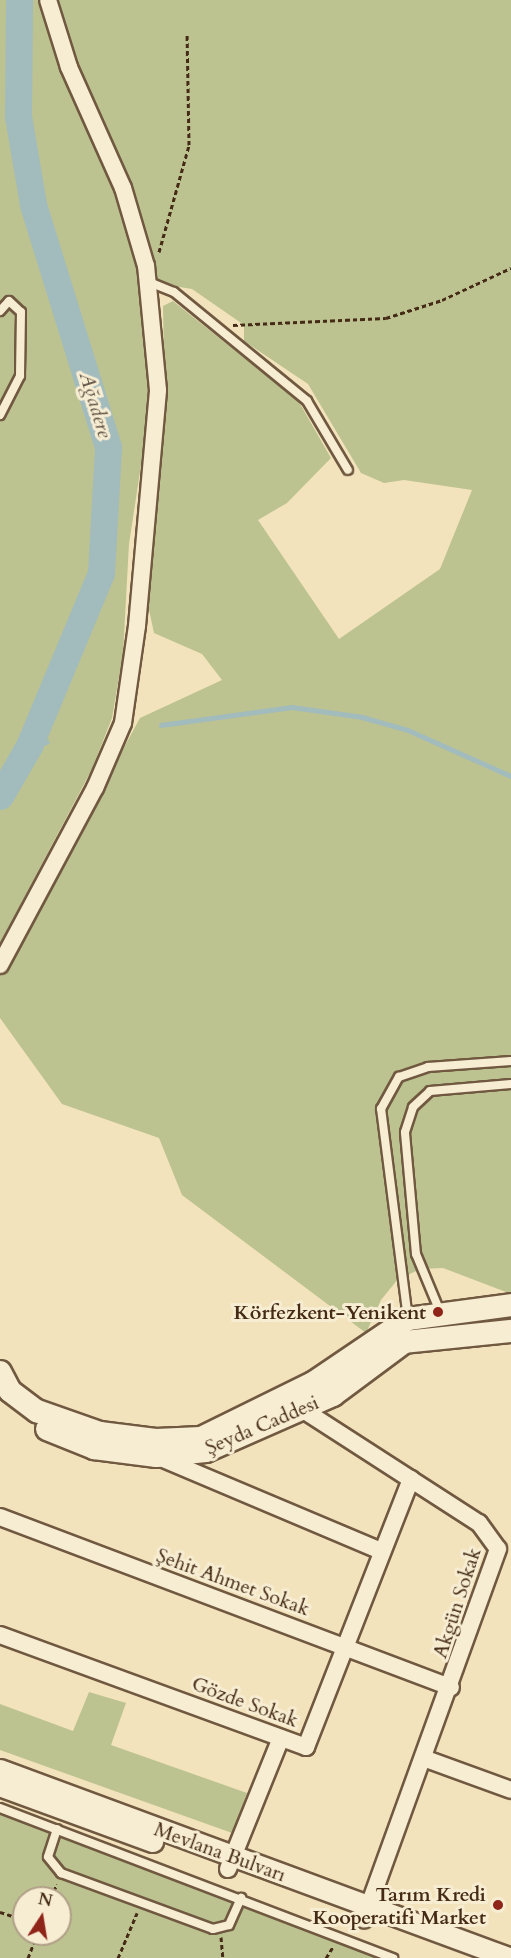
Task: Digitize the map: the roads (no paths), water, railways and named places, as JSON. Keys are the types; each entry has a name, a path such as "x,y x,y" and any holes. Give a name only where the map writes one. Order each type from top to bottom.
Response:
{"main road":[{"path":"408,1319 511,1305"},
{"name":"Şeyda Caddesi","path":"0,1372 10,1391 37,1411 156,1448 201,1438 283,1398 408,1319"},
{"name":"Şeyda Caddesi","path":"0,1401 28,1421 94,1449 156,1448 206,1451 333,1395 395,1346 446,1337 511,1332"}],"street":[{"path":"0,965 95,788 125,714 158,390 149,282 123,188 69,67 48,0"},
{"name":"Akgün Sokak","path":"283,1398 479,1523 498,1549 426,1759 366,1913"},
{"path":"156,1448 381,1551"},
{"name":"Gözde Sokak","path":"0,1635 306,1747 411,1479"},
{"name":"Şehit Ahmet Sokak","path":"0,1517 451,1688"},
{"path":"230,1863 281,1738"},
{"path":"426,1759 511,1790"},
{"name":"Mevlana Bulvarı","path":"0,1770 230,1863"},
{"name":"Mevlana Bulvarı","path":"0,1786 230,1863 366,1913 509,1958"},
{"name":"Mevlana Bulvarı","path":"366,1913 472,1958"}],"lane":[{"path":"149,282 174,292 210,324 307,401 348,470"},
{"path":"0,311 9,301 21,312 20,376 0,415"},
{"path":"408,1319 381,1109 399,1077 428,1067 511,1061"},
{"path":"441,1315 416,1254 405,1132 412,1107 430,1090 511,1084"},
{"path":"0,1808 241,1898 393,1958"},
{"path":"57,1829 48,1857 60,1873 220,1929 233,1920 241,1898"}],"waterway":[{"name":"Ağadere","path":"0,796 29,746 101,573 108,447 33,204 18,116 19,0"},
{"path":"161,725 292,707 362,717 408,730 511,776"},
{"path":"29,746 47,742"}],"place":[{"name":"Körfezkent-Yenikent","path":"438,1312"},
{"name":"Tarım Kredi Kooperatifi Market","path":"498,1905"}]}
